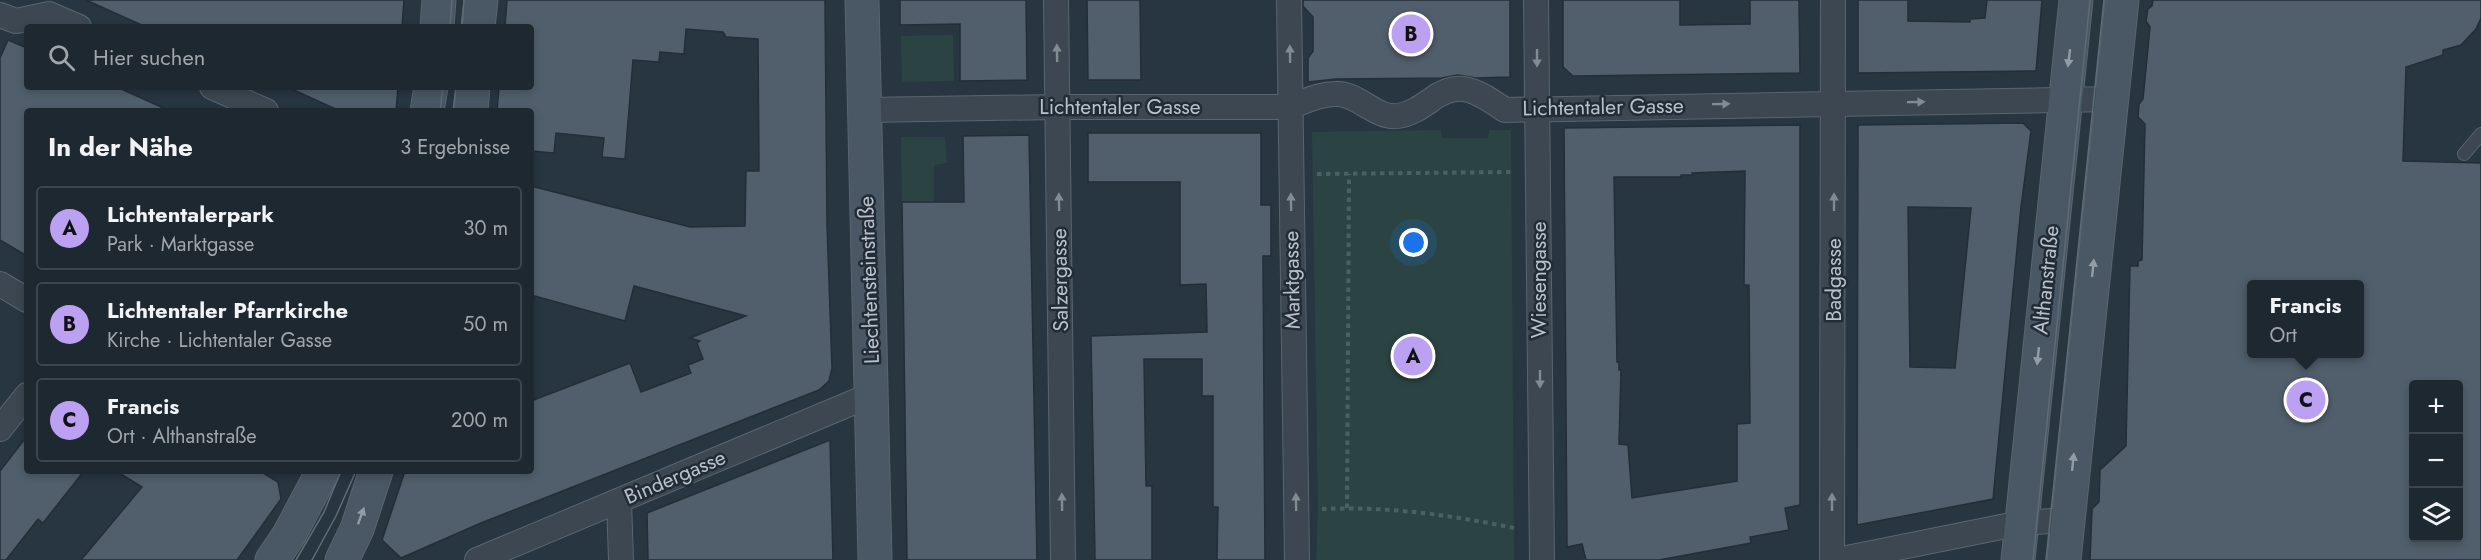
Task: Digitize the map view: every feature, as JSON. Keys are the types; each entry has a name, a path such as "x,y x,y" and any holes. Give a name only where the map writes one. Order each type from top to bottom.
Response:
{"street":[{"path":"437,24 439,0"},
{"path":"478,24 481,0"},
{"name":"Liechtensteinstraße","path":"862,0 873,394 875,560"},
{"name":"Salzergasse","path":"1056,0 1063,560"},
{"name":"Marktgasse","path":"1289,0 1297,560"},
{"name":"Wiesengasse","path":"1536,0 1542,560"},
{"name":"Badgasse","path":"1832,560 1833,0"},
{"name":"Althanstraße","path":"2018,560 2076,0"},
{"path":"2064,560 2122,0"},
{"path":"0,15 16,21 49,14 72,24"},
{"name":"Lichtentaler Gasse","path":"864,110 1290,107 1324,94 1342,94 1382,114 1397,116 1416,110 1445,89 1468,89 1483,95 1505,110 2111,99"},
{"path":"219,90 259,108"},
{"path":"428,108 430,90"},
{"path":"471,108 473,90"},
{"path":"0,284 24,298"},
{"name":"Bindergasse","path":"477,560 873,394"},
{"path":"0,429 24,399"},
{"path":"272,560 318,474"},
{"path":"342,560 357,529 375,474"},
{"path":"619,501 621,560"},
{"path":"1837,560 2021,523 2067,520"}],"lane":[{"path":"2464,154 2481,134"}],"path":[{"path":"1291,174 1538,171"},
{"path":"1347,508 1349,174"},
{"path":"1296,510 1347,508 1446,515 1518,529"}],"green space":[{"path":"953,35 954,81 902,82 901,36"},
{"path":"1441,130 1442,138 1488,138 1489,130 1511,130 1514,560 1316,560 1318,509 1312,132"},
{"path":"901,137 945,137 947,163 934,165 934,202 902,202"}],"building":[{"path":"86,0 404,0 402,24 139,24"},
{"path":"507,0 825,0 827,224 832,368 829,381 819,390 481,523 401,558 382,540 404,474 534,474 534,400 630,363 641,392 691,373 688,365 703,359 697,343 700,341 690,338 746,316 634,286 625,321 534,296 534,187 690,227 745,226 746,171 759,171 758,39 726,37 723,32 686,29 684,54 660,52 659,62 633,60 625,159 602,157 604,138 556,133 554,153 534,151 534,108 497,108 499,90 534,90 534,24 505,24"},
{"path":"900,0 1026,0 1027,80 960,81 960,24 900,25"},
{"path":"1087,0 1140,0 1141,80 1088,80"},
{"path":"1303,0 1510,0 1510,77 1476,78 1458,75 1442,78 1336,79 1308,82 1308,58 1313,51 1313,17 1303,6"},
{"path":"1563,0 1680,0 1680,25 1750,24 1750,0 1799,0 1800,73 1573,76 1563,67"},
{"path":"1858,0 1908,0 1908,21 1970,22 1970,19 1985,18 1987,0 2042,0 2036,71 1858,73"},
{"path":"2153,0 2481,0 2481,18 2476,29 2461,45 2443,50 2443,55 2406,67 2403,161 2481,163 2481,560 2090,560 2092,509 2099,502 2100,470 2126,446 2130,266 2138,266 2138,261 2142,260 2145,124 2138,117 2139,104 2143,99 2150,27 2146,21 2148,9 2152,6"},
{"path":"8,40 24,47 24,90 124,90 163,108 24,108 24,254 0,240 0,58"},
{"path":"294,90 398,90 396,108 333,108"},
{"path":"2023,123 2031,131 2021,207 1993,499 1857,525 1858,125","holes":["1908,207 1971,208 1955,368 1910,367"]},
{"path":"1800,125 1800,505 1785,508 1789,530 1750,537 1751,543 1659,560 1586,560 1582,544 1567,547 1564,128","holes":["1745,171 1744,285 1749,285 1750,423 1737,424 1737,481 1632,498 1628,445 1619,444 1621,370 1617,362 1614,177 1681,177 1681,175 1693,175 1692,173"]},
{"path":"1088,133 1261,133 1261,205 1271,205 1271,256 1263,256 1265,560 1217,560 1218,507 1213,507 1213,396 1202,396 1202,359 1144,359 1146,486 1152,486 1152,560 1095,560 1091,336 1207,332 1206,284 1180,285 1180,182 1088,182"},
{"path":"1029,135 1037,560 907,560 902,202 964,202 963,136"},
{"path":"24,440 24,474 82,474 43,523 38,519 6,560 0,560 0,471"},
{"path":"830,440 833,560 648,560 647,513"},
{"path":"121,474 265,474 278,482 281,499 237,560 81,560 142,487"}],"tram line":[{"path":"450,24 452,0"},
{"path":"462,24 464,0"},
{"path":"2033,560 2090,0"},
{"path":"2046,560 2104,0"},
{"path":"440,108 443,90"},
{"path":"453,108 456,90"},
{"path":"296,560 324,512 340,474"},
{"path":"312,560 336,516 355,474"}],"place":[{"name":"Lichtentaler Pfarrkirche","path":"1411,34"},
{"name":"Lichtentalerpark","path":"1413,356"},
{"name":"Francis","path":"2306,400"}]}
